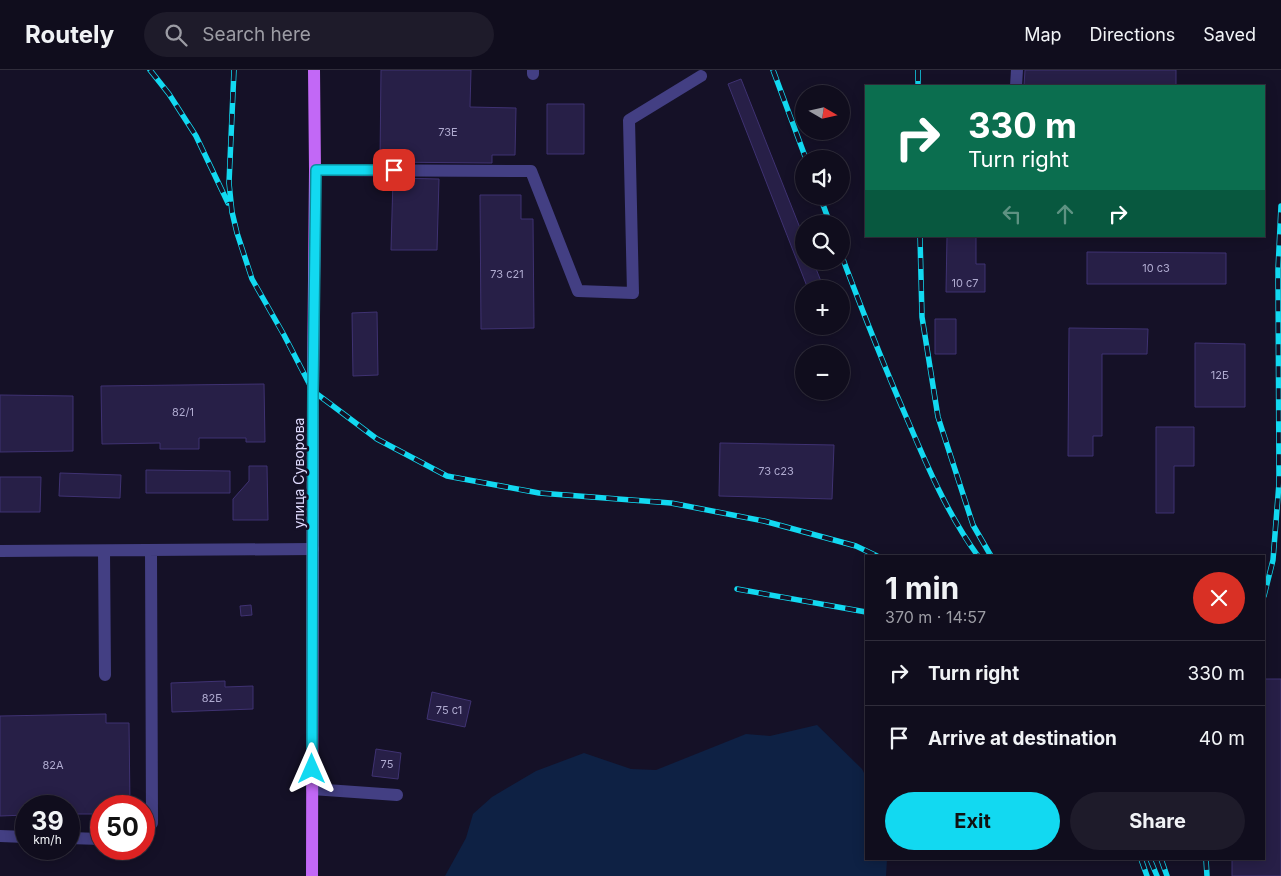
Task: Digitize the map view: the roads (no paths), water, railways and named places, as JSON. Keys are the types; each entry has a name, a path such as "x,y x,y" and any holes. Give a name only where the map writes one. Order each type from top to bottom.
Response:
{"main road":[{"name":"улица Суворова","path":"312,876 316,170 314,70"}],"lane":[{"path":"1016,85 1017,70"},
{"path":"316,170 531,171 578,291 634,293 629,120 701,76"},
{"path":"0,551 313,549"},
{"path":"152,550 152,795"},
{"path":"104,551 105,675"},
{"path":"312,789 397,795"},
{"path":"0,836 15,837"}],"water":[{"path":"817,725 862,769 865,775 865,860 887,860 886,876 445,876 466,838 473,814 492,797 536,771 584,753 631,769 656,770 746,734 770,736"}],"railway":[{"path":"150,70 169,94 196,136 228,203"},
{"path":"234,70 229,183 232,212 237,233 252,279 313,391 377,439 447,476 539,493 671,503 764,521 856,546 875,555"},
{"path":"773,70 803,150"},
{"path":"918,70 918,85"},
{"path":"823,205 827,215"},
{"path":"1265,592 1273,560 1279,483 1278,270 1281,206"},
{"path":"920,237 922,317 938,417 973,525 990,555"},
{"path":"847,270 882,359 931,474 957,524 977,555"},
{"path":"737,589 865,612"},
{"path":"1141,860 1147,876"},
{"path":"1150,860 1157,876"},
{"path":"1161,860 1167,876"},
{"path":"1206,860 1207,876"}]}
